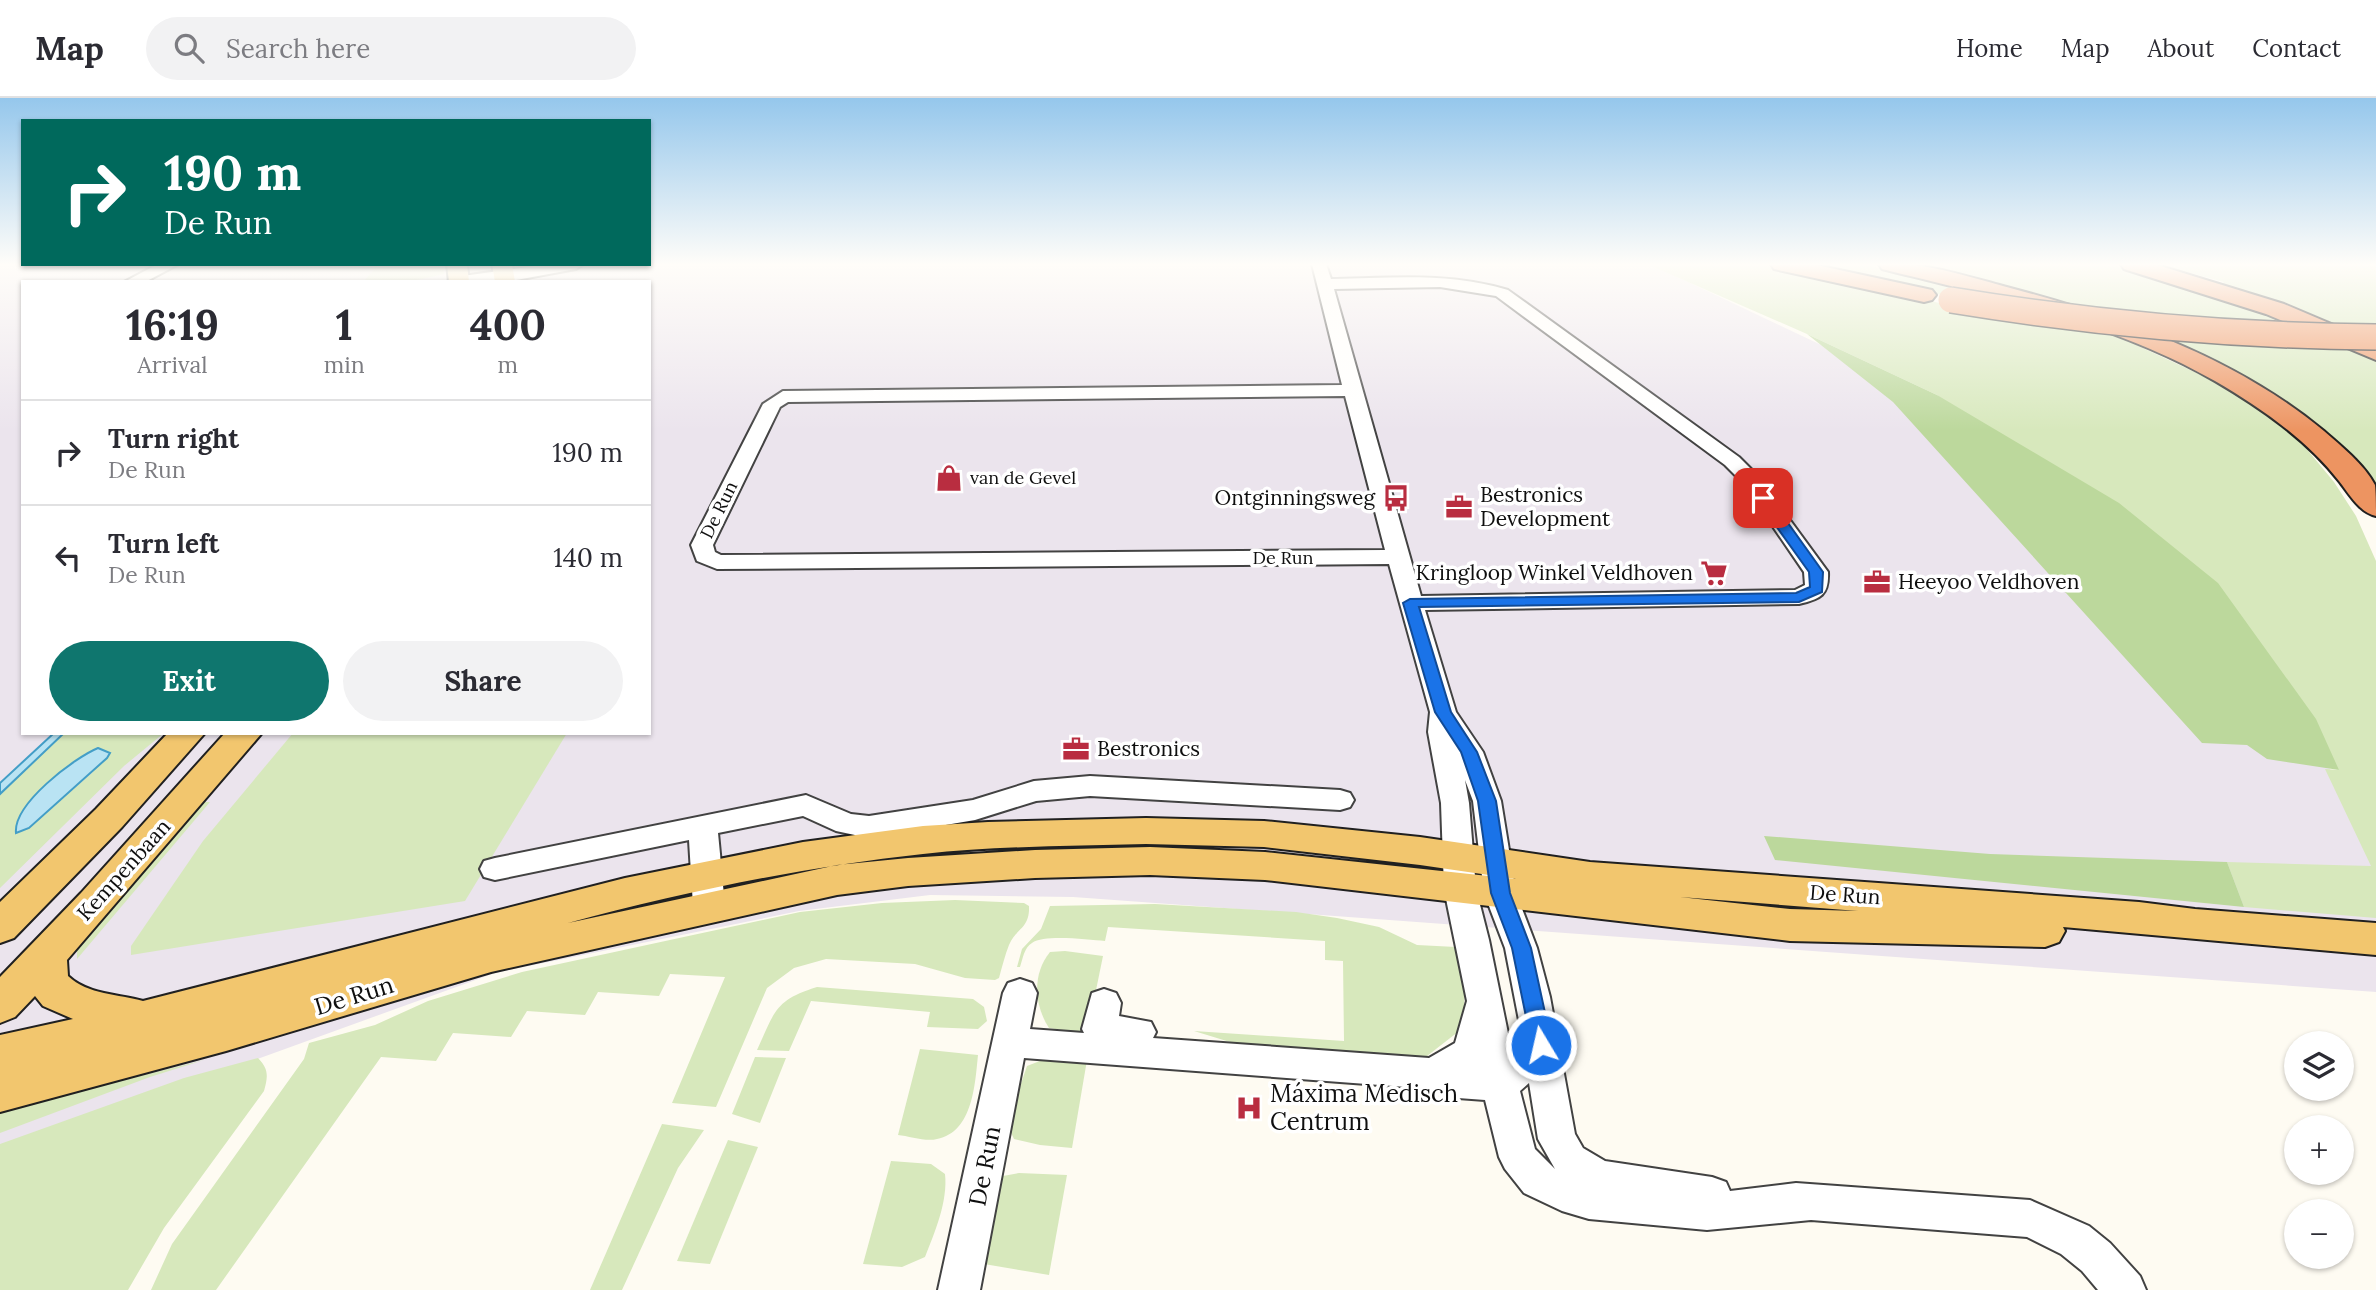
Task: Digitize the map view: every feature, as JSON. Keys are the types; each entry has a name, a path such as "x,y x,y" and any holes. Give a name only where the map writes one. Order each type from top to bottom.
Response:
{"highway":[{"path":"2087,320 2162,328 2272,335 2376,337"},
{"path":"2088,320 2209,369 2264,400 2303,428 2342,463 2376,508"},
{"path":"2300,320 2376,352"}],"main road":[{"path":"0,927 109,818 186,735"},
{"name":"Kempenbaan","path":"0,1004 95,904 243,735"},
{"name":"De Run","path":"0,1054 573,905 989,866 1150,861 1459,873 1790,925 1972,931 2134,931 2194,925 2376,939"},
{"name":"De Run","path":"0,1092 238,1029 708,891"},
{"path":"47,954 48,976 55,991 76,1002 144,1018"}],"street":[{"path":"1334,320 1397,557 1443,712 1469,752 1487,801 1498,878 1521,948 1557,1139 1570,1160 1598,1178 1702,1194 2030,1219 2075,1240 2096,1257 2125,1290"},
{"path":"1410,603 1799,597 1817,589 1816,572 1750,479 1732,461 1538,320"},
{"name":"De Run","path":"1353,390 783,397 772,404 702,545 705,556 718,562 1397,557"},
{"path":"1443,712 1442,732 1455,803 1459,873 1485,996 1500,1085 1518,1157 1538,1180 1562,1193 1589,1201 1707,1211 1813,1202"},
{"path":"495,869 806,805 846,824 869,827 975,810 1034,791 1067,786 1340,800"},
{"path":"703,827 708,891"},
{"name":"De Run","path":"960,1288 1020,993"},
{"path":"1433,1074 1470,1052 1485,996"},
{"path":"1104,1003 1099,1029 1180,1035 1234,1058"},
{"path":"1010,1042 1433,1074 1458,1082 1500,1085 1517,1072 1541,1045"}],"shaded area":[{"path":"0,320 21,320 21,735 651,735 651,320 1767,320 1895,380 2322,751 2376,873 2376,992 1073,897 930,895 799,911 495,973 0,1152"}],"green space":[{"path":"1774,320 2041,320 2095,328 2212,380 2244,399 2300,441 2334,482 2356,516 2376,561 2376,918 2244,907 2227,862 2371,866 2325,769 2339,770 1937,395"},
{"path":"2178,320 2281,320 2301,328"},
{"path":"2325,320 2376,320 2376,343"},
{"path":"1807,334 1937,395 2119,503 2218,583 2316,719 2339,770 2267,759 2247,745 2202,743 1893,402"},
{"path":"2140,334 2347,345 2376,361 2376,487 2357,465"},
{"path":"62,735 162,735 124,766 0,888 0,794","holes":["89,752 93,772 29,828 16,833 17,822 32,798 68,766"]},
{"path":"291,735 566,735 465,901 131,955 131,946 203,841"},
{"path":"202,802 210,802 77,959 77,939"},
{"path":"1764,836 1990,854 2227,862 2244,907 1775,860"},
{"path":"955,900 1024,903 1029,906 1025,924 1009,945 999,978 965,978 915,964 826,959 794,968 767,988 716,1107 672,1103 725,977 670,974 659,996 598,992 585,1015 527,1011 511,1037 453,1033 436,1061 381,1057 216,1290 151,1290 172,1244 304,1059 309,1043 375,1025 428,1001 522,972 800,912 882,903"},
{"path":"1155,904 1296,912 1379,927 1417,945 1456,947 1465,986 1463,1028 1427,1056 1383,1059 1243,1046 1194,1031 1344,1041 1343,961 1325,960 1325,941 1108,927 1105,941 1056,938 1038,940 1025,950 1020,967 1017,967 1022,949 1041,929 1050,906"},
{"path":"1065,951 1103,956 1087,1034 1049,1028 1040,1010 1037,990 1040,970 1050,952"},
{"path":"817,987 973,999 984,1007 987,1021 978,1029 927,1027 930,1012 811,1001 789,1051 757,1050 773,1016 784,1002"},
{"path":"920,1049 978,1055 973,1092 965,1117 949,1135 933,1140 898,1135"},
{"path":"755,1057 786,1058 760,1123 732,1114"},
{"path":"1050,1057 1087,1060 1072,1148 1014,1139 1007,1124 1027,1066"},
{"path":"258,1058 267,1073 264,1091 164,1228 128,1290 0,1290 0,1144 184,1078"},
{"path":"204,1060 150,1077 0,1133 0,1105 100,1086"},
{"path":"662,1124 704,1130 678,1168 622,1290 590,1290"},
{"path":"728,1140 758,1147 710,1264 677,1261"},
{"path":"891,1161 931,1164 945,1174 945,1195 940,1216 925,1257 902,1267 863,1264"},
{"path":"1019,1173 1067,1175 1049,1275 984,1264 994,1189 1003,1176"}],"water":[{"path":"52,735 62,735 0,794 0,783"},
{"path":"98,748 110,753 107,758 29,828 16,833 18,821 34,796 75,761"}],"place":[{"name":"van de Gevel","path":"949,478"},
{"name":"Ontginningsweg","path":"1396,498"},
{"name":"Bestronics Development","path":"1459,507"},
{"name":"Kringloop Winkel Veldhoven","path":"1714,573"},
{"name":"Heeyoo Veldhoven","path":"1877,582"},
{"name":"Bestronics","path":"1076,749"},
{"name":"Máxima Medisch Centrum","path":"1249,1108"}],"route":[{"path":"1541,1045 1521,948 1500,893 1487,801 1469,752 1443,712 1410,603 1799,597 1817,589 1816,572 1763,498"}]}
